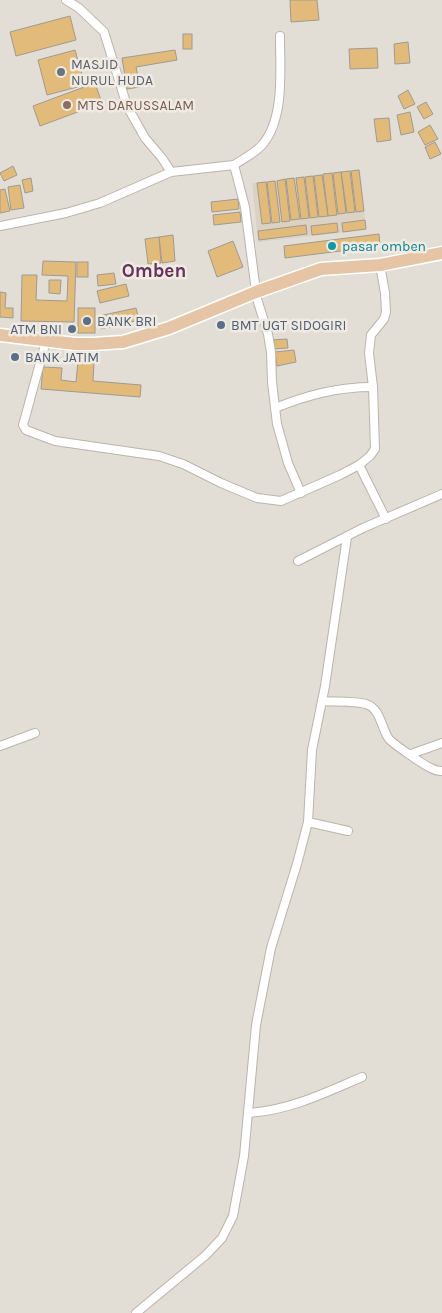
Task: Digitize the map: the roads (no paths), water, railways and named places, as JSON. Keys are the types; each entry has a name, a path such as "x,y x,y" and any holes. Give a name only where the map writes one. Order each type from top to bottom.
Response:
{"main road":[{"path":"0,335 93,344 123,342 169,328 256,292 321,270 380,264 442,253"}],"street":[{"path":"66,0 80,8 104,32 120,87 135,123 171,172"},
{"path":"0,226 66,213 100,203 171,172 234,166 260,147 270,132 278,109 280,36"},
{"path":"234,166 245,207 256,292 268,334 275,408 281,441 301,493"},
{"path":"46,340 23,425 26,430 55,441 159,456 183,464 257,498 281,500 301,493 359,465 375,449 369,341 371,334 384,319 386,312 380,264"},
{"path":"275,408 292,401 332,390 350,387 373,387"},
{"path":"359,465 386,519"},
{"path":"298,561 442,494"},
{"path":"136,1313 206,1255 222,1238 228,1228 236,1203 249,1113 253,1052 271,948 308,822 312,750 322,701 347,537"},
{"path":"322,701 366,704 380,717 389,739 430,768 442,771"},
{"path":"0,746 35,733"},
{"path":"411,754 442,743"},
{"path":"308,822 348,831"},
{"path":"249,1113 270,1112 300,1103 362,1077"}],"place":[{"name":"MASJID NURUL HUDA","path":"61,72"},
{"name":"MTS DARUSSALAM","path":"67,105"},
{"name":"pasar omben","path":"332,246"},
{"name":"BANK BRI","path":"87,321"},
{"name":"BMT UGT SIDOGIRI","path":"221,325"},
{"name":"ATM BNI","path":"72,329"},
{"name":"BANK JATIM","path":"15,357"}],"district":[{"name":"Omben","path":"154,271"}]}
